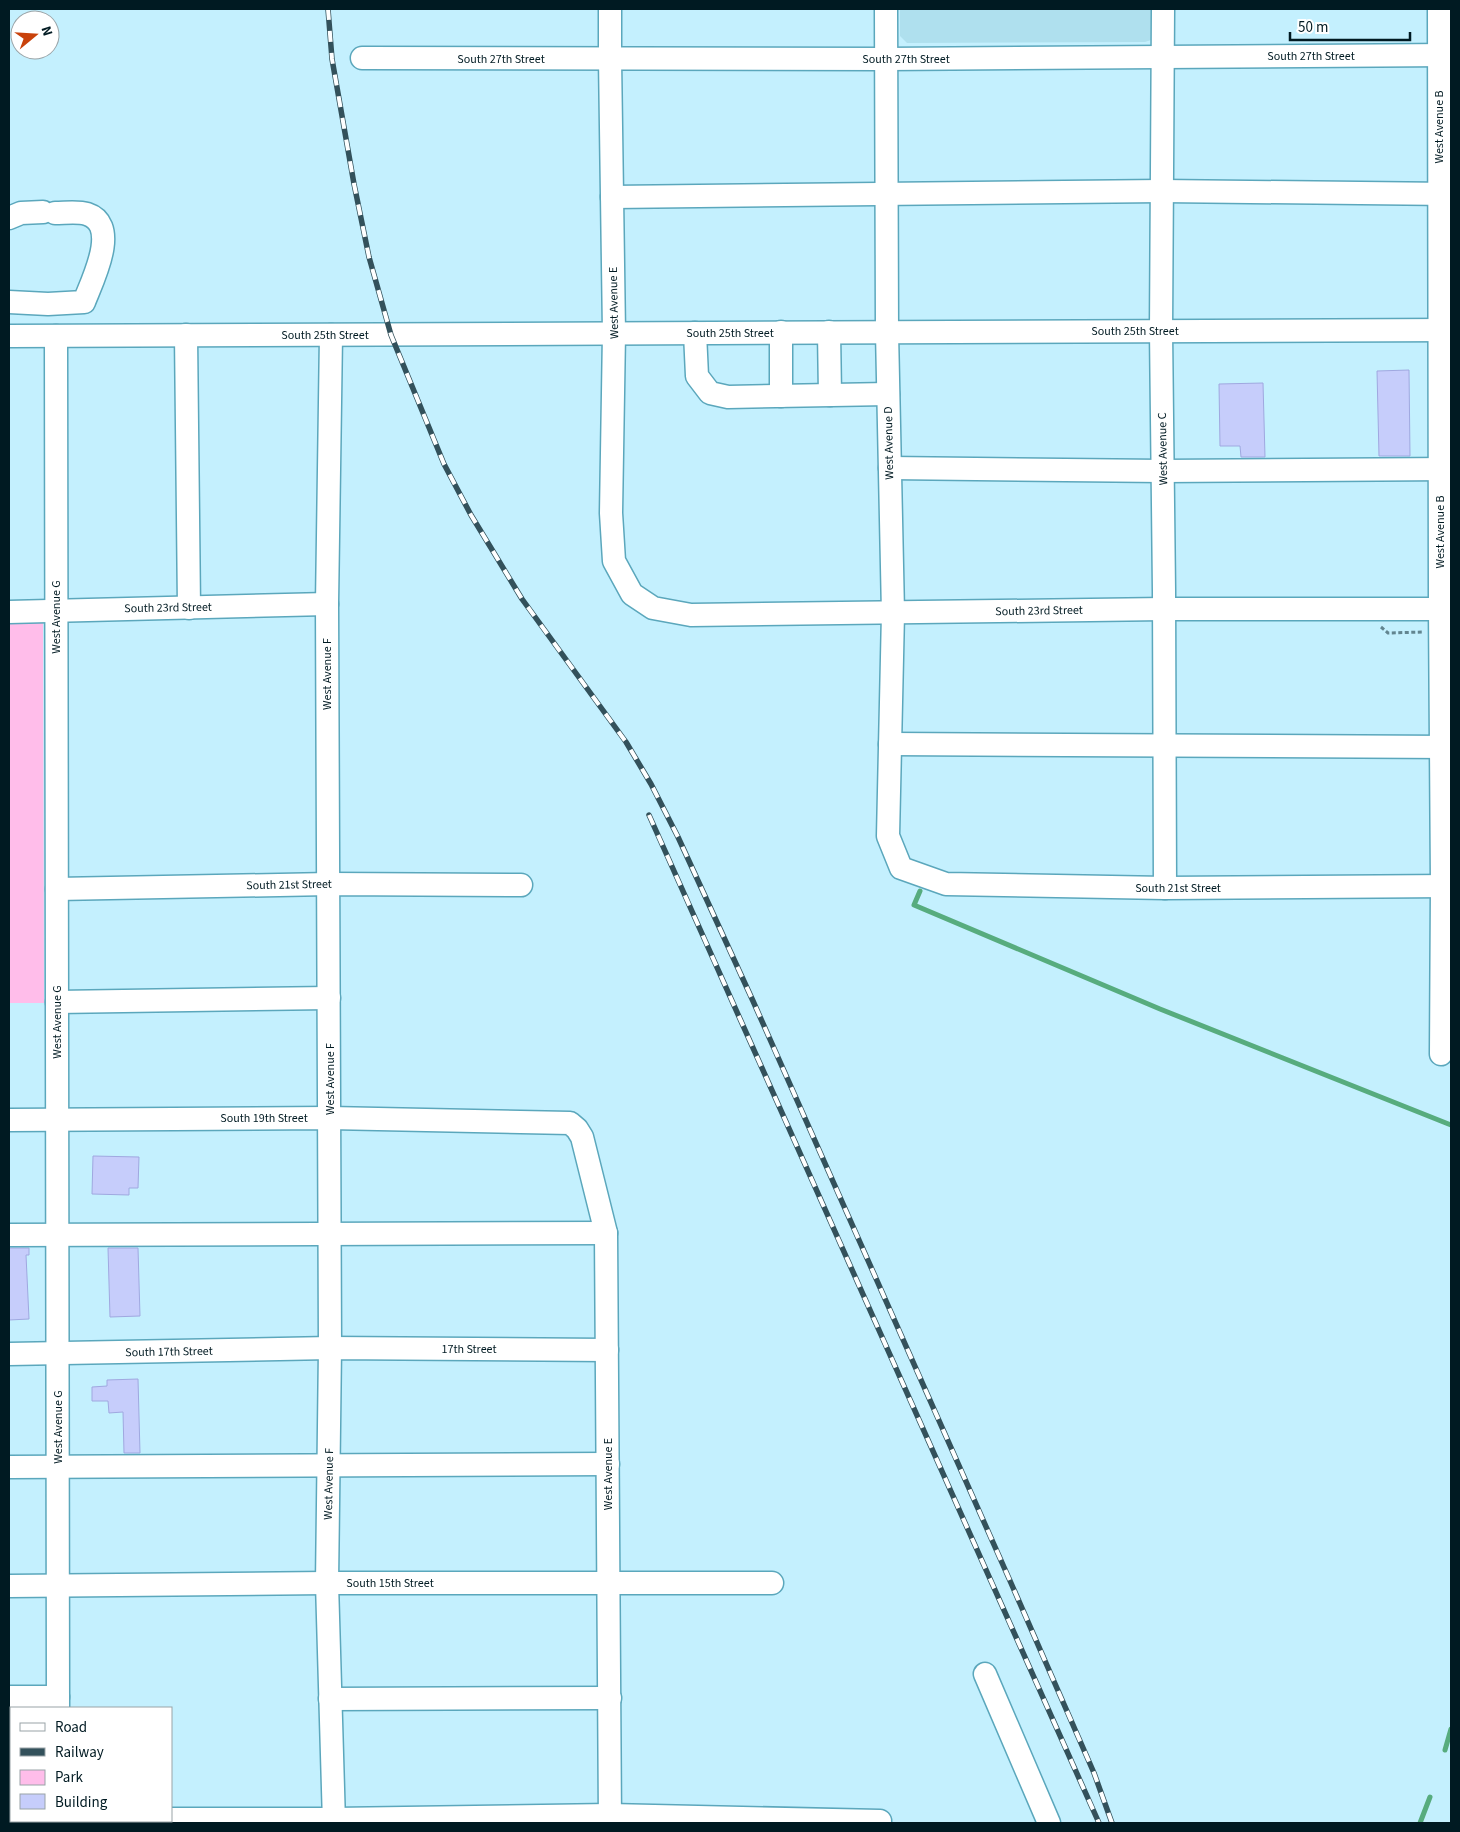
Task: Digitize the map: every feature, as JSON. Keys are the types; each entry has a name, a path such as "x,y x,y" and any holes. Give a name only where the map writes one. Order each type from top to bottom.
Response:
{"street":[{"name":"West Avenue E","path":"610,9 614,333 611,514 614,561 632,594"},
{"name":"West Avenue D","path":"886,9 887,332 893,613 888,836 901,868 907,871"},
{"name":"West Avenue C","path":"1163,9 1161,331 1165,888"},
{"name":"West Avenue B","path":"1439,9 1445,55 1447,886 1446,1020 1441,1054"},
{"name":"South 27th Street","path":"362,58 886,59 1445,55"},
{"path":"612,197 1162,191 1445,195"},
{"path":"9,218 21,213 86,213 95,219 101,228 104,243 84,302 48,304 11,296"},
{"name":"South 25th Street","path":"9,336 1445,330"},
{"path":"780,332 781,396"},
{"path":"829,332 830,395"},
{"path":"695,333 697,376 710,393 728,397 888,394"},
{"path":"186,335 189,608"},
{"name":"West Avenue F","path":"331,335 327,604 330,998 330,1348 327,1583 334,1821"},
{"name":"West Avenue G","path":"56,336 58,1703"},
{"path":"890,468 1163,472 1445,469"},
{"name":"South 23rd Street","path":"632,594 653,608 690,615 1164,609 1446,609"},
{"name":"South 23rd Street","path":"9,612 327,604"},
{"path":"890,744 1446,747"},
{"name":"South 21st Street","path":"907,871 946,884 1165,888 1447,886"},
{"name":"South 21st Street","path":"57,889 329,884 521,885"},
{"path":"57,1002 330,998"},
{"name":"South 19th Street","path":"9,1120 330,1118 570,1124 577,1129"},
{"name":"West Avenue E","path":"577,1129 582,1137 606,1233 610,1819"},
{"path":"9,1235 606,1233"},
{"name":"17th Street","path":"330,1348 607,1350"},
{"name":"South 17th Street","path":"9,1354 330,1348"},
{"path":"9,1467 608,1464"},
{"name":"South 15th Street","path":"9,1586 327,1583 772,1583"},
{"path":"985,1674 1049,1823"},
{"path":"9,1697 58,1703"},
{"path":"330,1700 610,1698"},
{"path":"172,1819 334,1821 610,1819 880,1822"}],"shaded area":[{"path":"900,9 1154,9 1154,39 1145,42 907,43 900,36"}],"green space":[{"path":"9,623 43,623 44,1003 9,1003"}],"building":[{"path":"1409,370 1410,456 1379,456 1377,371"},
{"path":"1263,383 1265,457 1241,457 1240,446 1220,446 1219,384"},
{"path":"93,1156 139,1157 138,1188 129,1188 129,1195 92,1194"},
{"path":"9,1248 29,1248 29,1255 26,1255 29,1319 9,1320"},
{"path":"108,1248 138,1248 140,1316 110,1317"},
{"path":"138,1379 140,1453 124,1453 123,1412 109,1413 108,1401 92,1401 92,1387 107,1386 107,1380"}],"waterway":[{"path":"920,891 914,905 1160,1009 1451,1125"},
{"path":"1445,1750 1451,1729"},
{"path":"1420,1823 1430,1797"}],"railway":[{"path":"328,9 332,59 369,257 391,335 444,464 471,515 522,599 626,742 651,784 678,837 753,1001 1011,1583 1094,1773 1112,1823"},
{"path":"649,815 1099,1823"}]}
